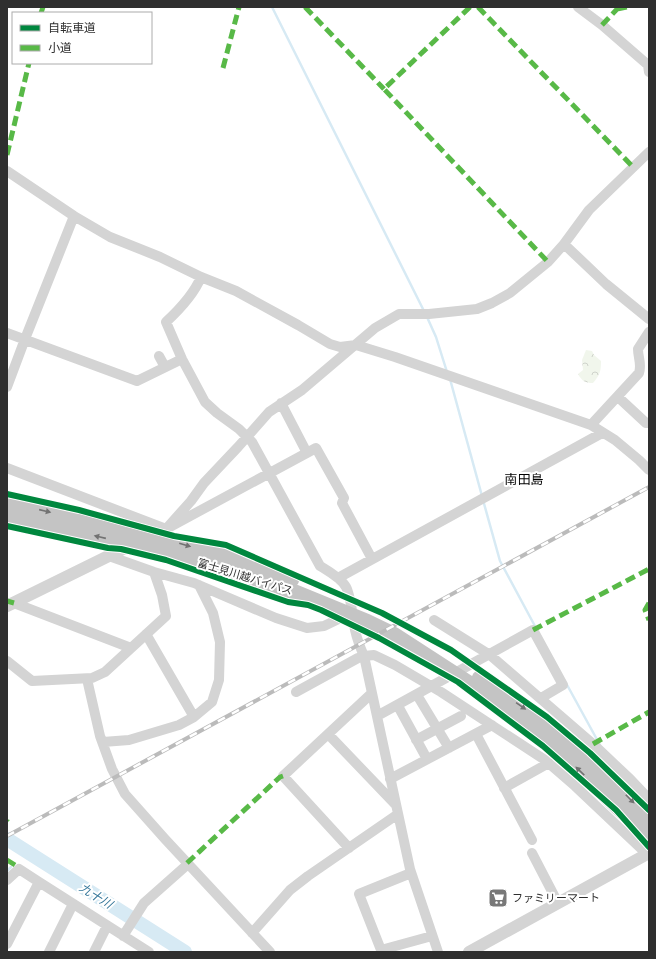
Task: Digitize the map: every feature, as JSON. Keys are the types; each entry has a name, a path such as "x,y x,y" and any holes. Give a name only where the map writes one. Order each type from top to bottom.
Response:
{"highway":[{"name":"富士見川越バイパス","path":"7,503 176,542 245,562 326,600 412,636 444,655 486,688 553,745 649,837"},
{"name":"富士見川越バイパス","path":"7,515 132,544 326,600"},
{"name":"富士見川越バイパス","path":"486,688 528,712 575,749 603,773 649,818"}],"street":[{"path":"578,7 602,25 648,65 649,72"},
{"path":"166,529 187,506 204,483 269,412 302,390 375,328 399,314 429,314 477,309 510,293 548,262 564,244 589,210 649,152"},
{"path":"7,171 74,216 110,237 160,257 201,277 236,291 330,344 340,347 356,345 395,357 591,426 615,440 649,470"},
{"path":"7,387 74,216"},
{"path":"564,244 606,284 649,319"},
{"path":"201,277 197,286 175,314 166,322 182,359 205,402 217,413 240,429 252,442 320,566 338,578 346,587 355,631 364,656 411,873 438,952"},
{"path":"591,426 639,373 641,367 638,349 649,332"},
{"path":"7,333 133,381 137,381 182,359"},
{"path":"159,356 165,367"},
{"path":"618,397 641,420 649,423"},
{"path":"281,403 307,453"},
{"path":"338,578 602,433"},
{"path":"10,605 132,544 166,529 316,448 344,498 342,503 372,559"},
{"path":"7,468 166,529"},
{"path":"109,556 154,572 199,585 276,618 307,628 324,626 352,612"},
{"path":"7,661 32,681 87,679 105,672 166,616 162,595 154,572"},
{"path":"102,742 129,740 179,725 194,717 212,702 219,680 220,642 213,613 199,585"},
{"path":"10,605 131,648"},
{"path":"434,620 490,655 592,744 649,799"},
{"path":"377,716 398,706 533,630 562,685 541,698"},
{"path":"146,634 194,717"},
{"path":"296,692 358,658 374,655 395,665 432,687 492,725 549,764 575,786 648,854 469,952"},
{"path":"87,679 102,742 112,769 125,794 270,952"},
{"path":"350,848 283,776 372,693"},
{"path":"417,695 449,748"},
{"path":"398,706 427,759"},
{"path":"416,740 461,716"},
{"path":"390,779 492,725"},
{"path":"328,734 397,809"},
{"path":"476,734 532,840"},
{"path":"504,788 549,764"},
{"path":"252,933 290,890 350,848 397,809"},
{"path":"532,853 558,903"},
{"path":"126,932 144,903 188,864"},
{"path":"7,880 19,869 107,926 126,932 137,949 149,952"},
{"path":"411,873 359,894 381,950 432,936"},
{"path":"7,944 39,882"},
{"path":"49,952 73,904"},
{"path":"94,952 107,926"}],"green space":[{"path":"586,350 592,351 601,361 600,373 593,383 584,381 578,374 583,370 582,360"}],"waterway":[{"path":"272,7 424,311"},
{"path":"427,317 436,337 447,372"},
{"path":"450,379 482,496"},
{"path":"483,500 500,561 536,628"},
{"path":"566,683 600,745"},
{"name":"九十川","path":"7,839 185,952"},
{"path":"7,871 11,867"}],"railway":[{"path":"7,836 649,487"}],"marked path":[{"path":"41,12 43,7"},
{"path":"223,68 239,7"},
{"path":"305,7 384,89"},
{"path":"470,7 384,89 548,262"},
{"path":"478,7 633,167"},
{"path":"602,25 619,7"},
{"path":"617,9 627,7"},
{"path":"7,155 29,64"},
{"path":"533,630 649,569"},
{"path":"7,601 14,603"},
{"path":"649,603 645,610 649,620"},
{"path":"593,744 649,712"},
{"path":"187,863 280,777 283,776"},
{"path":"7,860 15,865"}],"cycle path":[{"path":"7,494 79,510 174,536 226,545 382,613 451,650 547,717 590,753 649,810"},
{"path":"7,526 108,548 121,549 166,560 288,602 308,605 379,638 458,682 543,746 616,810 649,847"}],"place":[{"name":"ファミリーマート","path":"498,898"}],"district":[{"name":"南田島","path":"524,479"}]}
